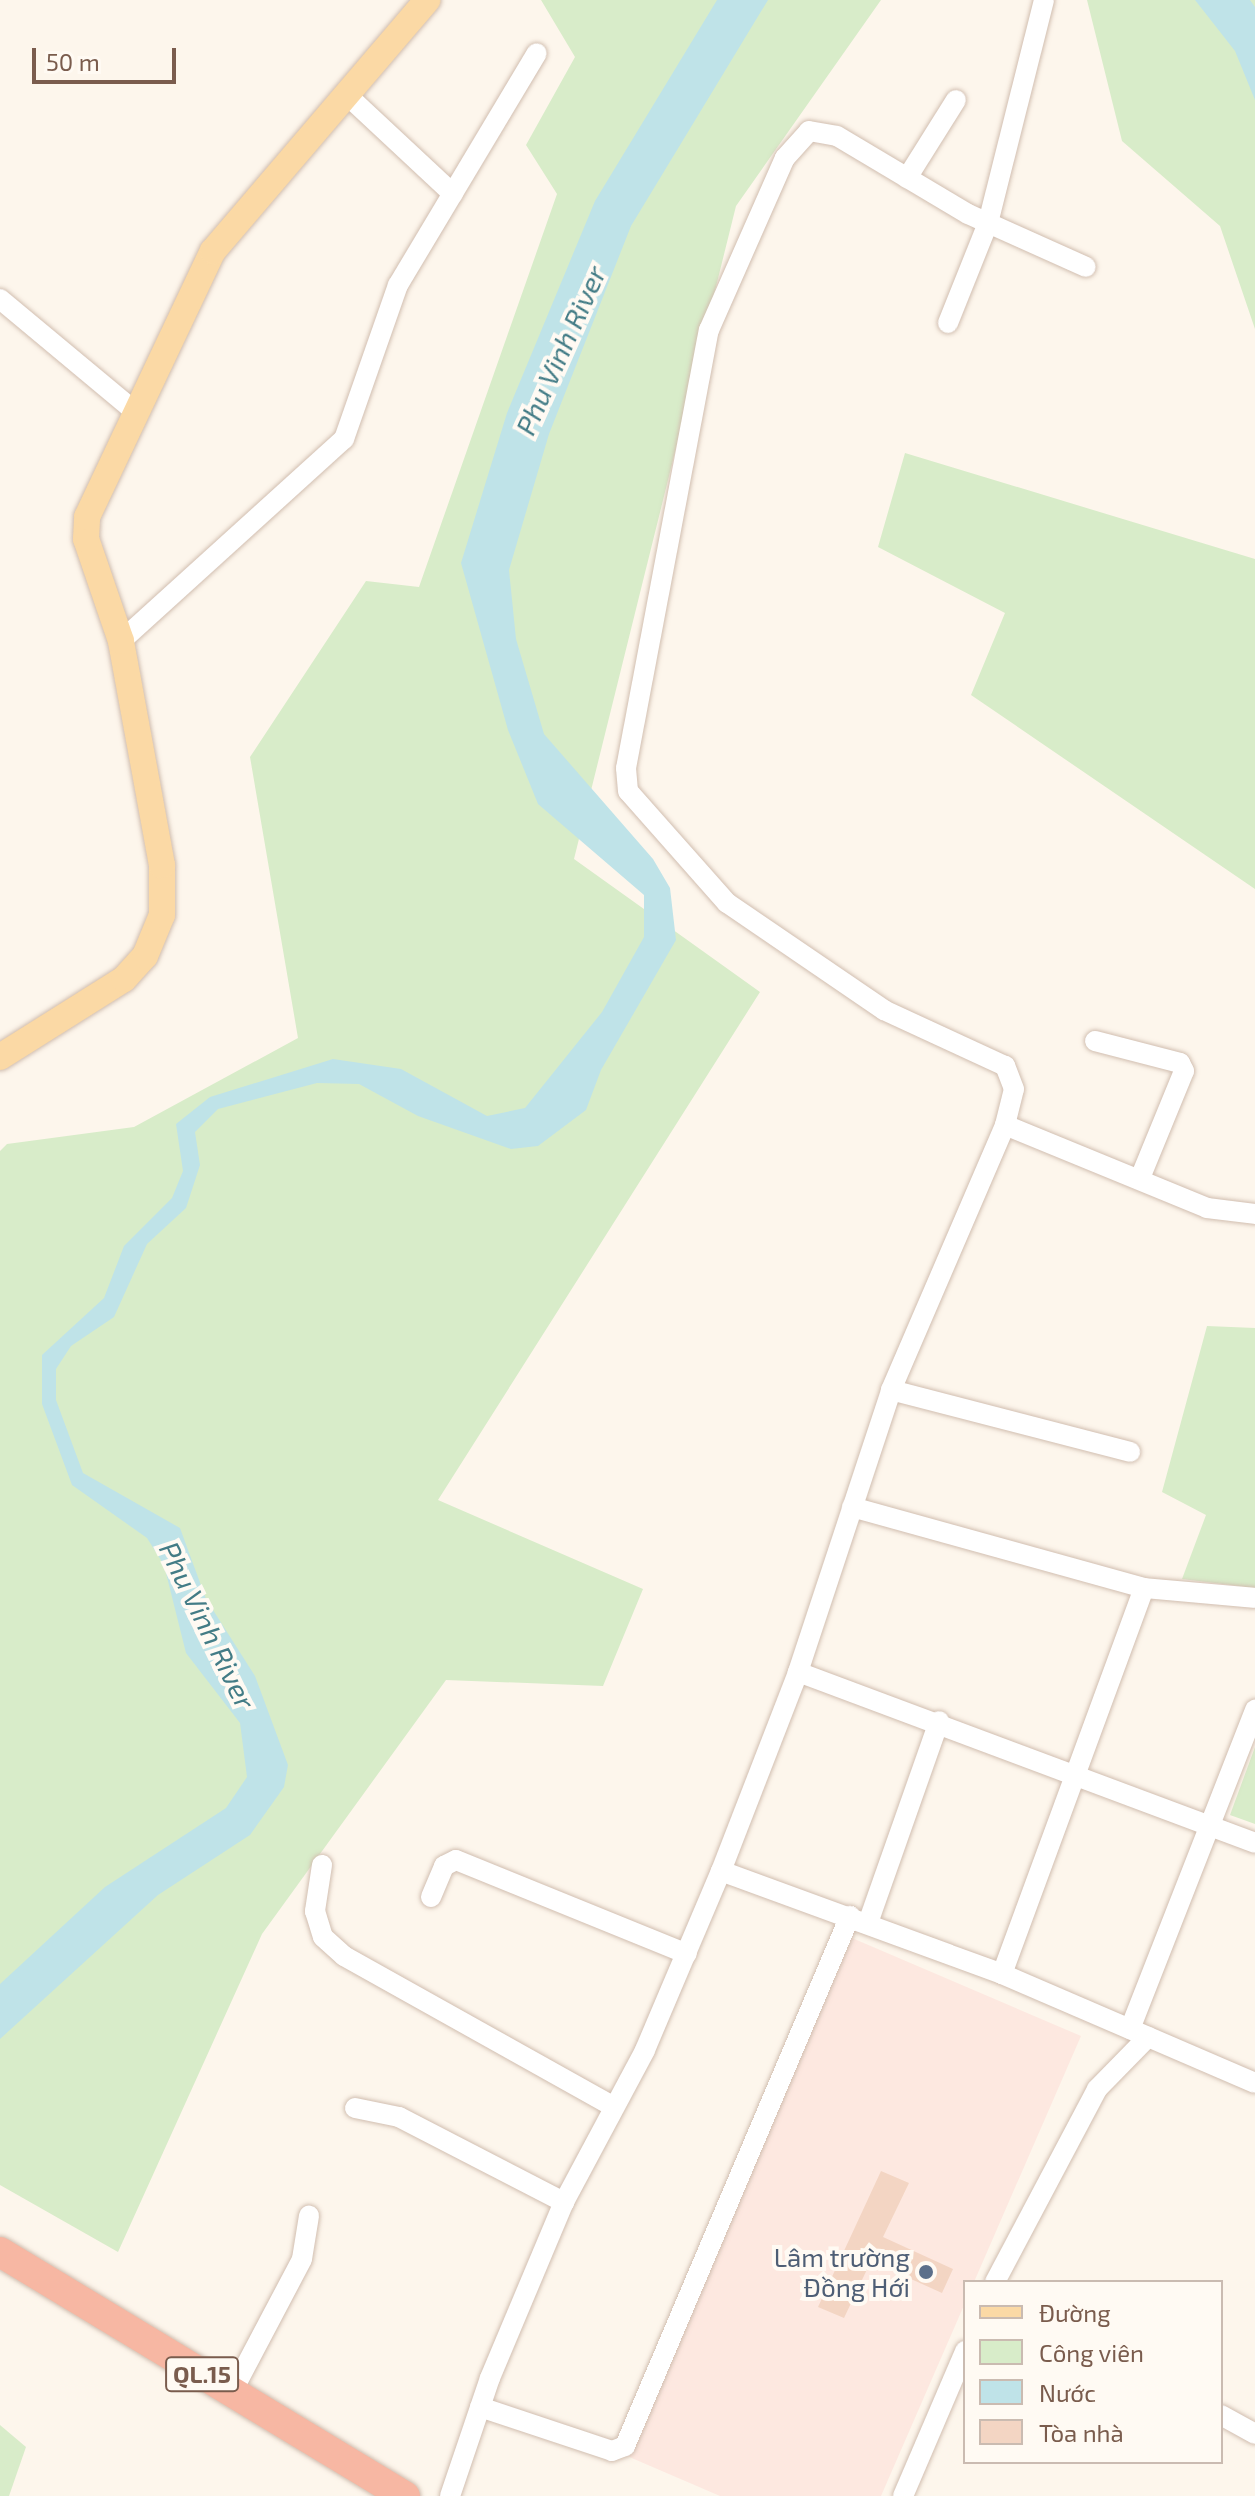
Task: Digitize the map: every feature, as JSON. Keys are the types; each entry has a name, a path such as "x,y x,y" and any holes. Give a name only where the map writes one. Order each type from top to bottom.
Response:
{"highway":[{"name":"QL.15","path":"0,2252 405,2496"}],"main road":[{"path":"0,1057 124,979 158,930 162,865 121,641 86,527 132,409 213,251 349,97 427,0"}],"street":[{"path":"948,323 988,223 1044,0"},
{"path":"121,641 344,439 393,295 537,53"},
{"path":"349,97 453,194"},
{"path":"907,178 956,100"},
{"path":"450,2496 480,2407 564,2202 614,2107 687,1954 721,1871 798,1672 891,1390 1005,1125 1014,1076 1005,1066 884,1010 754,924 727,903 625,783 698,369 760,207 785,158 809,131 837,136 988,223 1086,267"},
{"path":"0,299 132,409"},
{"path":"1095,1041 1180,1063 1184,1071 1141,1176"},
{"path":"1005,1125 1141,1176 1207,1208 1255,1214"},
{"path":"891,1390 1130,1452"},
{"path":"852,1507 1144,1588 1255,1598"},
{"path":"1002,1974 1073,1774 1144,1588"},
{"path":"798,1672 939,1721 1255,1843"},
{"path":"996,2280 1097,2089 1139,2033 1210,1826 1255,1710"},
{"path":"480,2407 612,2451 625,2446 859,1920 939,1721"},
{"path":"431,1897 444,1866 456,1860 687,1954"},
{"path":"322,1865 315,1911 336,1950 413,2001 614,2107"},
{"path":"721,1871 1002,1974 1255,2083"},
{"path":"355,2108 399,2117 564,2202"},
{"path":"232,2392 302,2259 309,2216"},
{"path":"903,2496 963,2356"},
{"path":"1223,2416 1255,2434"}],"shaded area":[{"path":"852,1938 1081,2036 975,2280 963,2280 963,2308 881,2496 720,2496 627,2456"}],"green space":[{"path":"541,0 881,0 736,206 574,859 760,992 438,1500 643,1589 603,1686 446,1680 262,1934 118,2252 0,2185 0,1151 7,1144 134,1127 298,1038 250,757 366,581 419,587 557,194 526,145 575,57"},
{"path":"1087,0 1255,0 1255,329 1220,226 1122,141"},
{"path":"905,453 1255,559 1255,889 971,695 1005,613 878,547"},
{"path":"1207,1326 1255,1328 1255,1588 1182,1579 1206,1515 1162,1492"},
{"path":"1255,1747 1255,1824 1230,1815"},
{"path":"0,2425 26,2447 9,2496 0,2496"}],"water":[{"name":"Phu Vinh River","path":"717,0 768,0 631,226 549,434 509,570 516,639 544,734 653,859 670,888 676,940 601,1070 586,1110 538,1146 511,1149 418,1116 359,1084 317,1083 218,1109 195,1132 200,1165 186,1208 147,1244 114,1317 71,1346 56,1369 56,1400 83,1473 180,1528 206,1599 255,1676 288,1765 284,1787 250,1835 158,1895 0,2039 0,1984 105,1887 226,1808 247,1777 240,1723 186,1653 164,1565 147,1538 72,1485 42,1404 42,1355 104,1298 124,1246 172,1198 183,1171 176,1124 210,1097 333,1059 401,1069 487,1116 525,1108 602,1012 644,937 644,895 538,804 508,730 461,563 507,413 595,201"},
{"path":"1195,0 1250,0 1255,7 1255,100 1235,51"}],"building":[{"path":"881,2171 909,2183 883,2237 953,2269 942,2293 871,2261 844,2318 818,2307"}],"place":[{"name":"Lâm trường Đồng Hới","path":"926,2272"}]}
